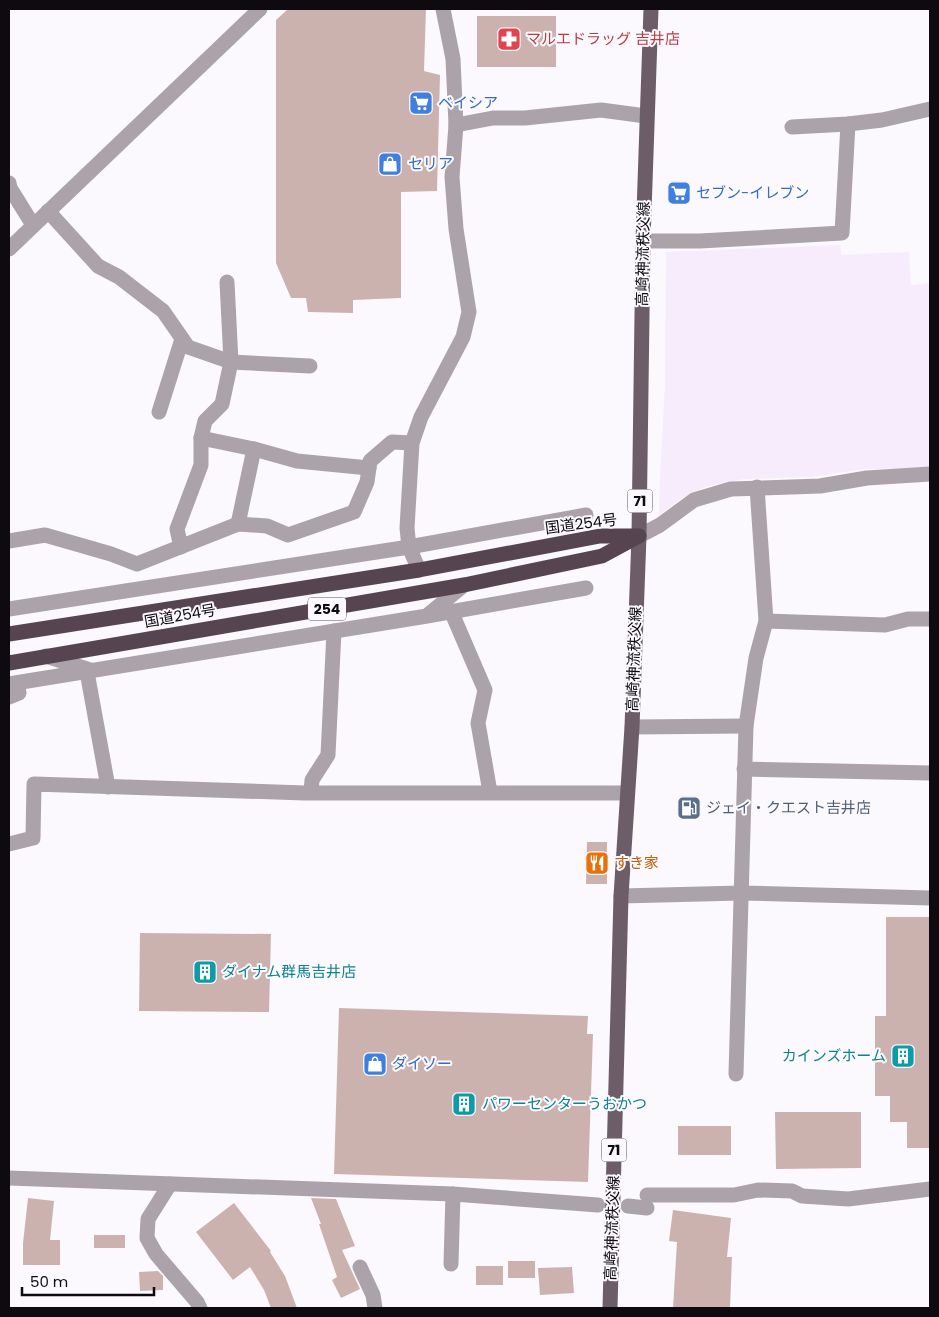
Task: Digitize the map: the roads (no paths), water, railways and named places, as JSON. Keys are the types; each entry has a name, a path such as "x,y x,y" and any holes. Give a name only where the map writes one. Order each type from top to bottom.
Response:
{"highway":[{"name":"国道254号","path":"9,634 419,570 600,536 639,536"},
{"name":"国道254号","path":"9,663 464,585 602,556 639,536"}],"main road":[{"name":"高崎神流秩父線","path":"610,1308 621,896 626,793 632,727 639,536 643,241 651,9"}],"street":[{"path":"9,249 260,9"},
{"path":"419,570 409,547 407,528 412,442 421,417 463,337 469,312 455,220 452,177 456,124 452,59 443,9"},
{"path":"792,127 882,120 930,109"},
{"path":"456,124 493,118 525,118 601,110 646,116"},
{"path":"643,241 700,241 842,233 848,124"},
{"path":"9,183 10,188 33,225"},
{"path":"48,211 98,266 119,277 163,311 188,347 230,362 310,366"},
{"path":"181,547 177,529 201,465 201,438 205,421 222,404 230,362 227,282"},
{"path":"159,412 182,339"},
{"path":"201,438 254,449 297,461 368,468"},
{"path":"9,541 45,535 111,554 137,564 238,524 267,526 288,535 354,512 367,482 370,461 392,442 412,442"},
{"path":"238,524 254,449"},
{"path":"639,536 660,525 694,500 731,489 820,486 867,478 930,474"},
{"path":"736,1074 746,726 756,658 766,621 757,487"},
{"path":"9,609 409,547 586,514"},
{"path":"427,616 464,585"},
{"path":"9,697 20,693 13,684 586,588"},
{"path":"451,611 485,690 478,723 490,792"},
{"path":"766,621 885,625 908,619 930,619"},
{"path":"311,792 312,780 328,755 334,631"},
{"path":"46,656 90,672"},
{"path":"90,672 108,787"},
{"path":"632,727 746,726"},
{"path":"744,769 930,774"},
{"path":"9,844 33,838 34,784 311,792 626,793"},
{"path":"621,896 741,892 930,898"},
{"path":"9,1177 453,1194 598,1205"},
{"path":"170,1184 148,1219 147,1238 156,1254 200,1308"},
{"path":"628,1206 647,1201 734,1195 758,1190 792,1191 802,1196 848,1199 930,1189"},
{"path":"451,1264 453,1194"},
{"path":"360,1267 373,1295 375,1308"}],"place":[{"name":"マルエドラッグ 吉井店","path":"509,39"},
{"name":"ベイシア","path":"421,103"},
{"name":"セリア","path":"390,164"},
{"name":"セブン-イレブン","path":"679,193"},
{"name":"ジェイ・クエスト吉井店","path":"689,808"},
{"name":"すき家","path":"597,863"},
{"name":"ダイナム群馬吉井店","path":"205,972"},
{"name":"カインズホーム","path":"903,1056"},
{"name":"ダイソー","path":"375,1064"},
{"name":"パワーセンターうおかつ","path":"464,1104"}]}
